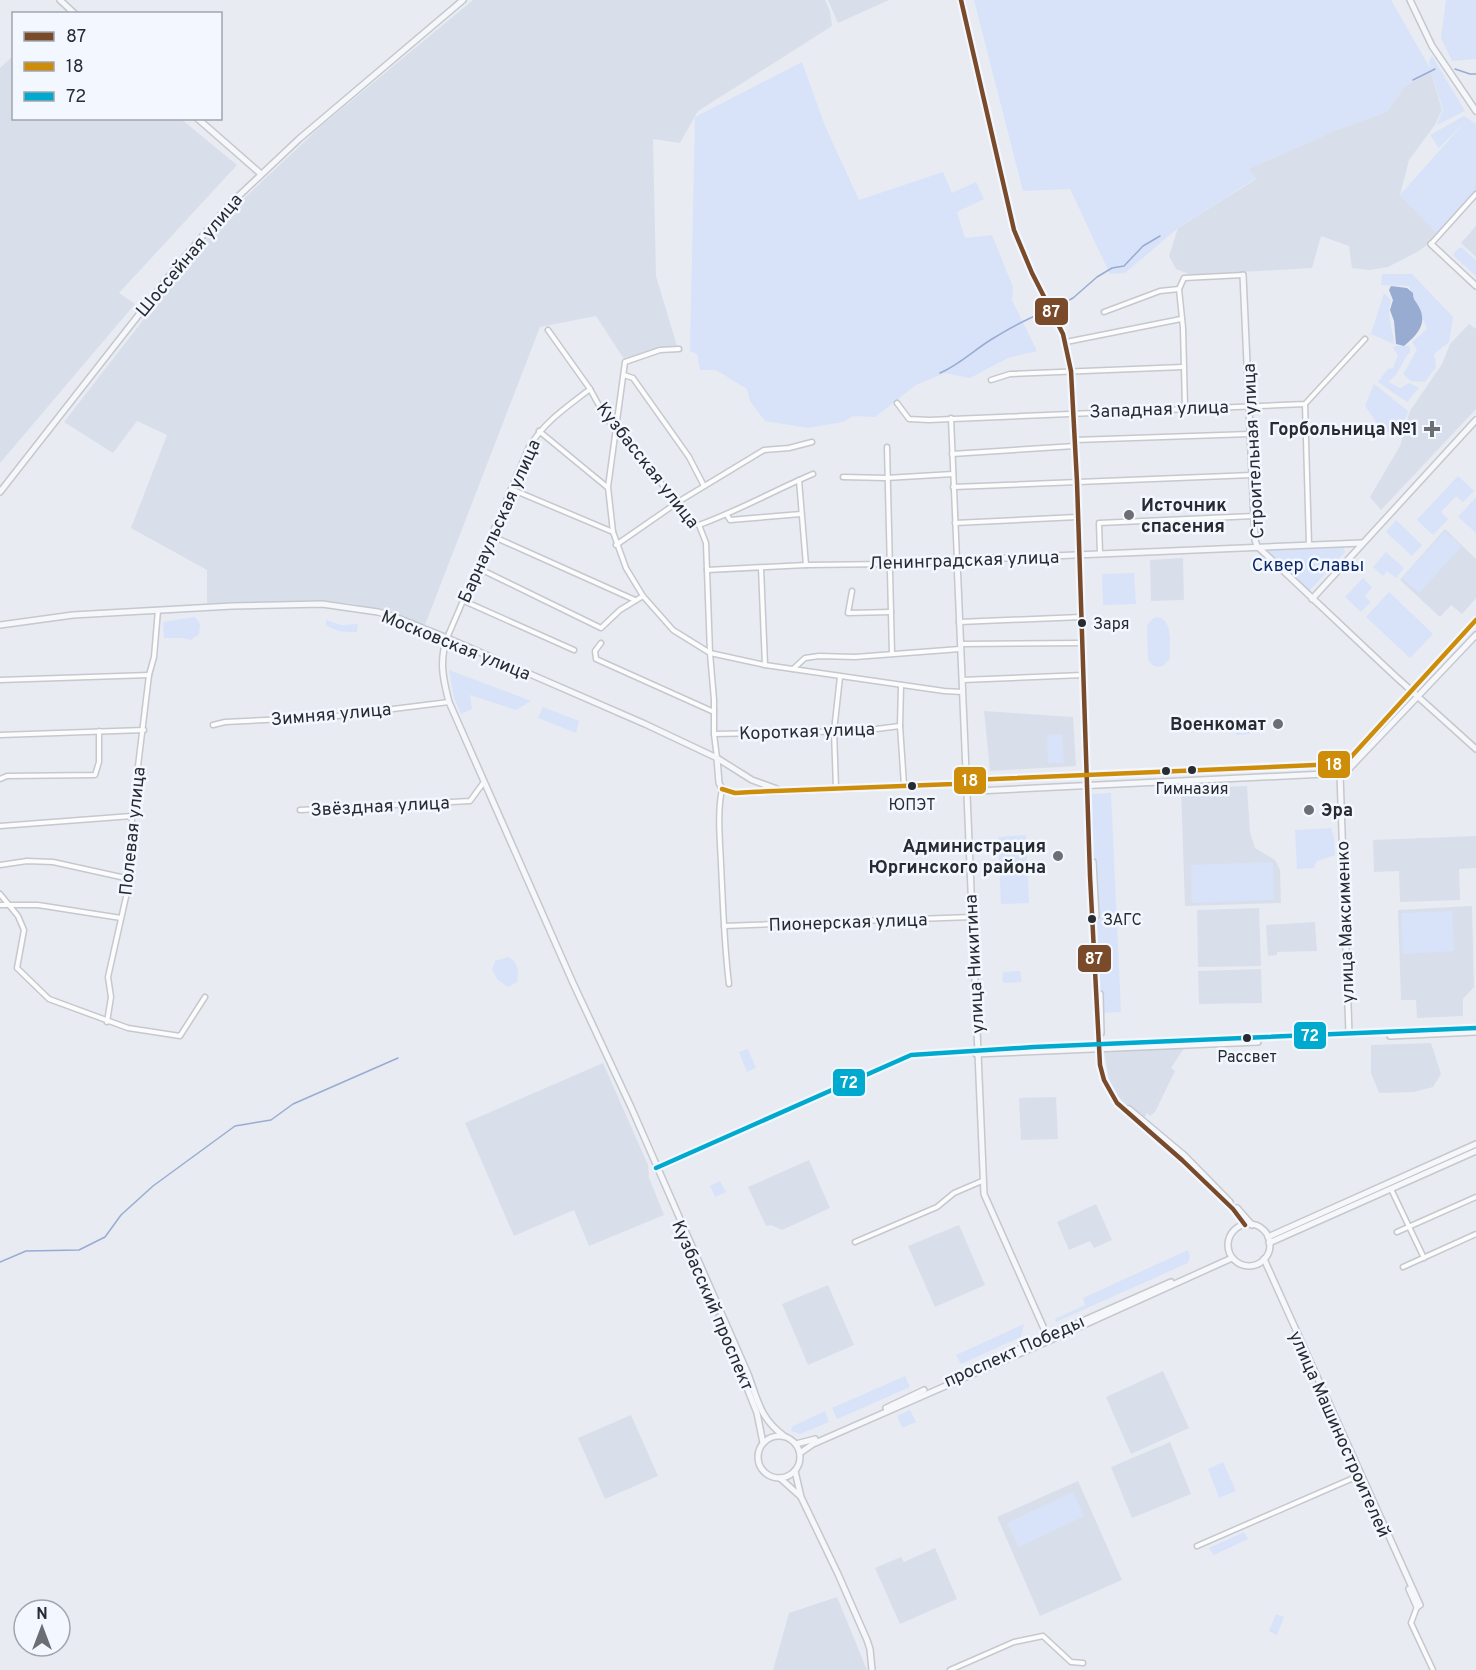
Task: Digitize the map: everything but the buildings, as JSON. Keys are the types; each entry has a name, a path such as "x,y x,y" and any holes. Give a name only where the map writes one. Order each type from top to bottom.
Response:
{"main road":[{"path":"60,0 73,12"},
{"name":"Шоссейная улица","path":"0,492 177,266 221,214 261,174 328,114 464,0"},
{"path":"961,0 1014,230 1066,342 1071,371 1100,1047 1104,1080 1117,1103 1182,1160 1233,1209 1245,1225"},
{"path":"1410,0 1432,46 1476,111"},
{"path":"199,120 261,174"},
{"path":"1431,244 1476,286"},
{"name":"Строительная улица","path":"1243,275 1257,546 1476,749"},
{"path":"1312,598 1476,420"},
{"name":"Ленинградская улица","path":"957,560 1362,543"},
{"path":"957,560 967,780"},
{"name":"Московская улица","path":"0,625 73,615 236,606 336,605 395,617 717,758 752,780 783,791"},
{"path":"1338,764 1351,757 1476,620"},
{"path":"954,784 967,791 1340,774 1349,771 1476,635"},
{"path":"447,638 442,651 442,670 449,702 748,1374 765,1419 796,1444 800,1453 800,1461 795,1471 780,1478"},
{"path":"717,758 717,770 722,789"},
{"path":"717,770 722,765 728,764"},
{"name":"Московская улица","path":"722,789 735,793 954,784 967,780 1338,764"},
{"name":"улица Максименко","path":"1338,764 1347,1034"},
{"path":"1277,768 1278,777"},
{"path":"752,780 756,785 752,792"},
{"name":"улица Никитина","path":"967,780 984,1175 982,1180 984,1194 1045,1330 1046,1337"},
{"path":"657,1169 902,1058 932,1053 1476,1030"},
{"path":"1100,1047 1174,1041 1476,1030"},
{"path":"1100,1047 1108,1082 1120,1101 1185,1156 1252,1225 1264,1231 1269,1240 1269,1250 1263,1260 1251,1266 1245,1266 1232,1257 1228,1250 1230,1236 1233,1231 1245,1225 1252,1225"},
{"path":"1269,1240 1476,1144"},
{"path":"1269,1240 1476,1151"},
{"name":"Кузбасский проспект","path":"657,1169 758,1413 763,1443"},
{"path":"800,1453 820,1440 1046,1342 1232,1257"},
{"name":"проспект Победы","path":"796,1444 827,1436 1046,1337 1232,1257"},
{"path":"1263,1260 1420,1605 1417,1607"},
{"name":"улица Машиностроителей","path":"1263,1260 1417,1607"},
{"path":"784,1436 773,1436 763,1443 759,1449 759,1463 767,1474 780,1478 801,1497"},
{"path":"795,1471 801,1497 859,1621 870,1650 872,1670"}],"street":[{"path":"1431,244 1476,194"},
{"path":"1185,407 1179,288 1184,278 1243,275"},
{"path":"1104,312 1160,291 1179,288"},
{"path":"1066,342 1181,319"},
{"name":"Кузбасская улица","path":"548,330 590,389 607,420 616,426 692,522 699,525 706,543 717,758"},
{"path":"1309,545 1305,404 1365,339"},
{"path":"679,349 660,350 625,362 608,487 616,545 626,568 643,596 673,630 710,653 765,665 962,692"},
{"path":"991,380 1010,374 1183,367"},
{"path":"624,375 633,378 689,457 705,486"},
{"name":"Барнаульская улица","path":"447,638 529,447 539,431 551,419 590,389"},
{"name":"Западная улица","path":"897,403 909,419 1305,404"},
{"path":"951,418 957,560"},
{"path":"539,431 608,487"},
{"path":"952,454 1075,443 1250,434"},
{"path":"616,545 678,502 764,450 789,448 813,442"},
{"path":"886,447 892,654"},
{"path":"699,525 727,515 760,496 813,474"},
{"path":"843,477 886,478 953,474"},
{"path":"953,487 1252,475"},
{"path":"799,480 806,565"},
{"path":"511,489 613,532"},
{"path":"727,515 730,520 801,514"},
{"path":"1100,554 1099,523 1254,516"},
{"path":"955,523 1077,517"},
{"path":"492,536 636,600"},
{"name":"Ленинградская улица","path":"707,570 957,560"},
{"path":"478,568 601,628 620,610 643,596"},
{"path":"761,568 765,665"},
{"path":"852,591 848,613 891,612"},
{"path":"464,601 574,650"},
{"name":"Полевая улица","path":"107,1022 111,997 108,977 130,879 132,816 149,675 154,657 158,610"},
{"path":"959,622 1081,616"},
{"path":"601,643 595,651 596,659 714,712"},
{"path":"792,669 805,658 819,656 855,657 960,647 1082,643"},
{"path":"0,680 149,675"},
{"path":"962,680 1083,675"},
{"path":"836,788 834,731 840,676"},
{"path":"901,685 900,726 904,785"},
{"name":"Зимняя улица","path":"213,725 225,722 329,717 449,702"},
{"name":"Короткая улица","path":"714,734 860,731 900,726"},
{"path":"0,735 144,730"},
{"path":"0,779 7,776 95,775 99,762 99,731"},
{"name":"Звёздная улица","path":"300,810 470,801 485,781"},
{"path":"722,789 719,819 729,984"},
{"path":"0,826 132,816"},
{"path":"0,865 27,861 53,862 130,879"},
{"path":"0,894 18,916 24,930 17,968 49,999 128,1028 180,1036 205,997"},
{"path":"0,905 38,905 121,918"},
{"name":"Пионерская улица","path":"724,926 972,917"},
{"path":"855,1242 937,1207 954,1193 982,1180"},
{"path":"1391,1189 1424,1258"},
{"path":"1397,1232 1476,1197"},
{"path":"1403,1266 1476,1234"},
{"path":"1197,1546 1358,1476"},
{"path":"1417,1607 1411,1623 1433,1670"},
{"path":"950,1670 1014,1642 1043,1636 1071,1662 1083,1663"}],"shaded area":[{"path":"473,0 825,0 830,11 832,26 698,111 680,143 653,139 656,276 677,346 624,359 596,316 540,327 425,625 355,604 327,601 207,603 207,570 131,528 167,435 137,421 113,453 64,422 213,230 236,206 321,126"},
{"path":"828,0 889,0 838,23"},
{"path":"12,57 12,120 182,120 237,165 119,293 135,304 0,463 0,68"},
{"path":"1431,72 1442,110 1435,125 1409,160 1400,195 1437,233 1431,242 1388,267 1370,270 1352,268 1349,246 1321,236 1312,268 1191,275 1176,269 1169,256 1178,228 1256,179 1248,169 1334,131 1386,112 1405,86"},
{"path":"1476,226 1476,257 1461,243"},
{"name":"Горбольница №1","path":"1469,324 1476,329 1476,409 1381,510 1370,497 1400,446 1410,411 1442,364 1450,344"},
{"path":"1445,529 1476,559 1476,598 1462,614 1451,605 1440,617 1400,580"},
{"path":"1183,558 1184,600 1151,601 1150,560"},
{"path":"984,711 1073,717 1076,766 990,771"},
{"name":"Гимназия","path":"1247,786 1250,832 1255,848 1275,860 1280,870 1281,903 1185,906 1181,789"},
{"path":"1476,836 1476,868 1459,869 1460,900 1400,902 1399,871 1374,872 1373,840"},
{"path":"1472,906 1474,987 1463,999 1463,1016 1417,1018 1416,1000 1401,1000 1398,910"},
{"path":"1259,908 1261,966 1198,967 1197,910"},
{"path":"1315,922 1317,951 1277,952 1277,955 1268,956 1266,925"},
{"path":"1261,969 1262,1003 1199,1004 1198,971"},
{"path":"1431,1043 1441,1074 1433,1087 1414,1092 1379,1093 1371,1073 1371,1045"},
{"path":"1184,1048 1171,1068 1175,1071 1155,1112 1150,1116 1147,1113 1144,1118 1127,1106 1115,1093 1109,1079 1104,1052"},
{"path":"603,1063 648,1165 649,1178 664,1215 589,1246 574,1210 514,1236 465,1123"},
{"path":"1056,1097 1058,1139 1021,1140 1019,1098"},
{"path":"809,1160 830,1208 782,1230 771,1225 766,1226 748,1187"},
{"path":"1096,1204 1112,1240 1094,1248 1090,1241 1069,1250 1057,1222"},
{"path":"959,1225 985,1285 935,1307 908,1246"},
{"path":"828,1285 854,1345 808,1365 782,1304"},
{"path":"1163,1371 1189,1428 1131,1454 1106,1397"},
{"path":"631,1415 658,1476 605,1499 578,1438"},
{"path":"1170,1442 1191,1494 1132,1518 1111,1467"},
{"path":"1078,1481 1122,1580 1040,1616 997,1517"},
{"path":"935,1548 957,1599 900,1624 875,1568 901,1557 904,1562"},
{"path":"837,1597 867,1670 773,1670 789,1613"}],"green space":[{"path":"974,0 1391,0 1430,68 1429,62 1432,56 1465,111 1437,125 1443,110 1431,72 1405,86 1386,112 1334,131 1248,169 1256,178 1178,228 1125,273 1110,274 1070,189 1023,191"},
{"path":"1446,0 1476,0 1476,59 1452,61 1441,38"},
{"path":"802,62 825,126 859,200 943,172 952,193 976,182 984,199 957,212 965,238 992,235 1013,287 1012,300 1037,351 1008,358 970,378 945,373 916,385 875,417 853,416 843,422 808,428 765,421 750,401 747,389 716,370 700,370 697,354 690,351 695,117"},
{"path":"1464,116 1476,124 1476,190 1437,233 1400,195 1466,121 1439,148 1430,135"},
{"path":"1459,248 1476,260 1476,276 1454,256"},
{"path":"1382,274 1412,274 1453,317 1449,342 1434,354 1436,367 1425,382 1411,381 1403,374 1417,350 1412,342 1427,329 1409,286 1381,285"},
{"path":"1384,293 1391,300 1389,316 1394,344 1371,334"},
{"path":"1410,346 1410,352 1396,375 1388,382 1400,388 1409,383 1419,388 1407,402 1378,382 1388,369 1393,368 1398,355 1393,348"},
{"path":"1374,384 1408,411 1402,429 1392,435 1379,426 1365,406"},
{"path":"1458,476 1474,491 1463,502 1456,496 1441,512 1448,519 1433,535 1417,520"},
{"path":"1476,497 1476,533 1458,517"},
{"path":"1396,520 1422,545 1412,556 1386,532"},
{"path":"1445,531 1462,546 1419,593 1402,578"},
{"name":"Сквер Славы","path":"1343,545 1345,552 1309,591 1269,553 1269,549"},
{"path":"1386,552 1404,568 1396,578 1387,571 1383,576 1373,567"},
{"path":"1134,573 1136,604 1103,605 1102,574"},
{"path":"1363,578 1372,587 1365,596 1371,602 1361,612 1345,597"},
{"path":"1389,592 1433,634 1410,658 1366,617"},
{"path":"195,617 200,624 199,634 191,640 164,638 163,622"},
{"path":"1157,617 1166,623 1170,640 1170,658 1159,667 1150,663 1148,659 1147,626 1152,619"},
{"path":"326,620 341,625 358,624 357,632 333,629 326,625"},
{"path":"449,670 531,701 516,710 470,695 472,709 461,714 454,698"},
{"path":"543,707 579,721 576,733 538,718"},
{"path":"1250,722 1250,734 1236,735 1236,723"},
{"path":"1062,734 1064,763 1048,763 1047,735"},
{"path":"1111,793 1121,1012 1101,1013 1091,794"},
{"path":"1331,828 1335,855 1317,861 1314,868 1297,869 1295,830"},
{"path":"1026,835 1029,903 1001,904 998,837"},
{"path":"1273,862 1274,900 1192,903 1191,865"},
{"path":"1452,911 1454,951 1403,954 1401,913"},
{"path":"508,957 516,964 518,975 517,982 508,987 498,980 492,970 495,961"},
{"path":"1020,971 1022,982 1004,983 1002,981 1003,972"},
{"path":"748,1049 756,1068 747,1072 739,1052"},
{"path":"720,1181 726,1192 715,1197 710,1186"},
{"path":"1188,1250 1190,1256 1188,1263 1056,1322 1055,1319 1085,1305 1083,1298"},
{"path":"1024,1324 1021,1337 961,1364 956,1355"},
{"path":"905,1376 910,1387 837,1419 832,1408"},
{"path":"910,1410 916,1422 902,1428 897,1416"},
{"path":"825,1411 829,1422 800,1434 791,1431 793,1426"},
{"path":"1223,1462 1236,1491 1219,1498 1208,1469"},
{"path":"1073,1492 1084,1516 1019,1547 1007,1523"},
{"path":"1244,1532 1248,1539 1214,1555 1209,1548"},
{"path":"1276,1614 1284,1617 1277,1635 1269,1631"}],"water":[{"path":"1391,286 1407,288 1413,293 1421,313 1420,329 1404,346 1396,344 1394,321 1390,310 1393,300 1389,290"}],"waterway":[{"path":"1413,80 1435,69"},
{"path":"1455,69 1476,74"},
{"path":"1052,309 1073,298 1097,277 1112,268 1124,266 1143,246 1160,236"},
{"path":"940,373 954,366 985,343 1047,311"},
{"path":"0,1262 26,1251 79,1250 105,1237 121,1215 153,1186 235,1126 271,1120 293,1104 398,1058"}],"transit line":[{"name":"87","path":"961,0 1014,230 1032,273 1063,334 1071,371 1077,482 1090,876 1100,1065 1104,1080 1117,1103 1182,1160 1233,1209 1245,1225"},
{"name":"18","path":"722,789 735,793 1338,764 1351,757 1476,620"},
{"name":"72","path":"656,1168 911,1055 1034,1047 1476,1028"}],"place":[{"name":"Горбольница №1","path":"1432,429"},
{"name":"Источник спасения","path":"1129,515"},
{"name":"Заря","path":"1082,623"},
{"name":"Военкомат","path":"1278,724"},
{"name":"Гимназия","path":"1192,770"},
{"name":"ЮПЭТ","path":"912,786"},
{"name":"Эра","path":"1309,810"},
{"name":"Администрация Юргинского района","path":"1058,856"},
{"name":"ЗАГС","path":"1092,919"},
{"name":"Рассвет","path":"1247,1038"}]}
